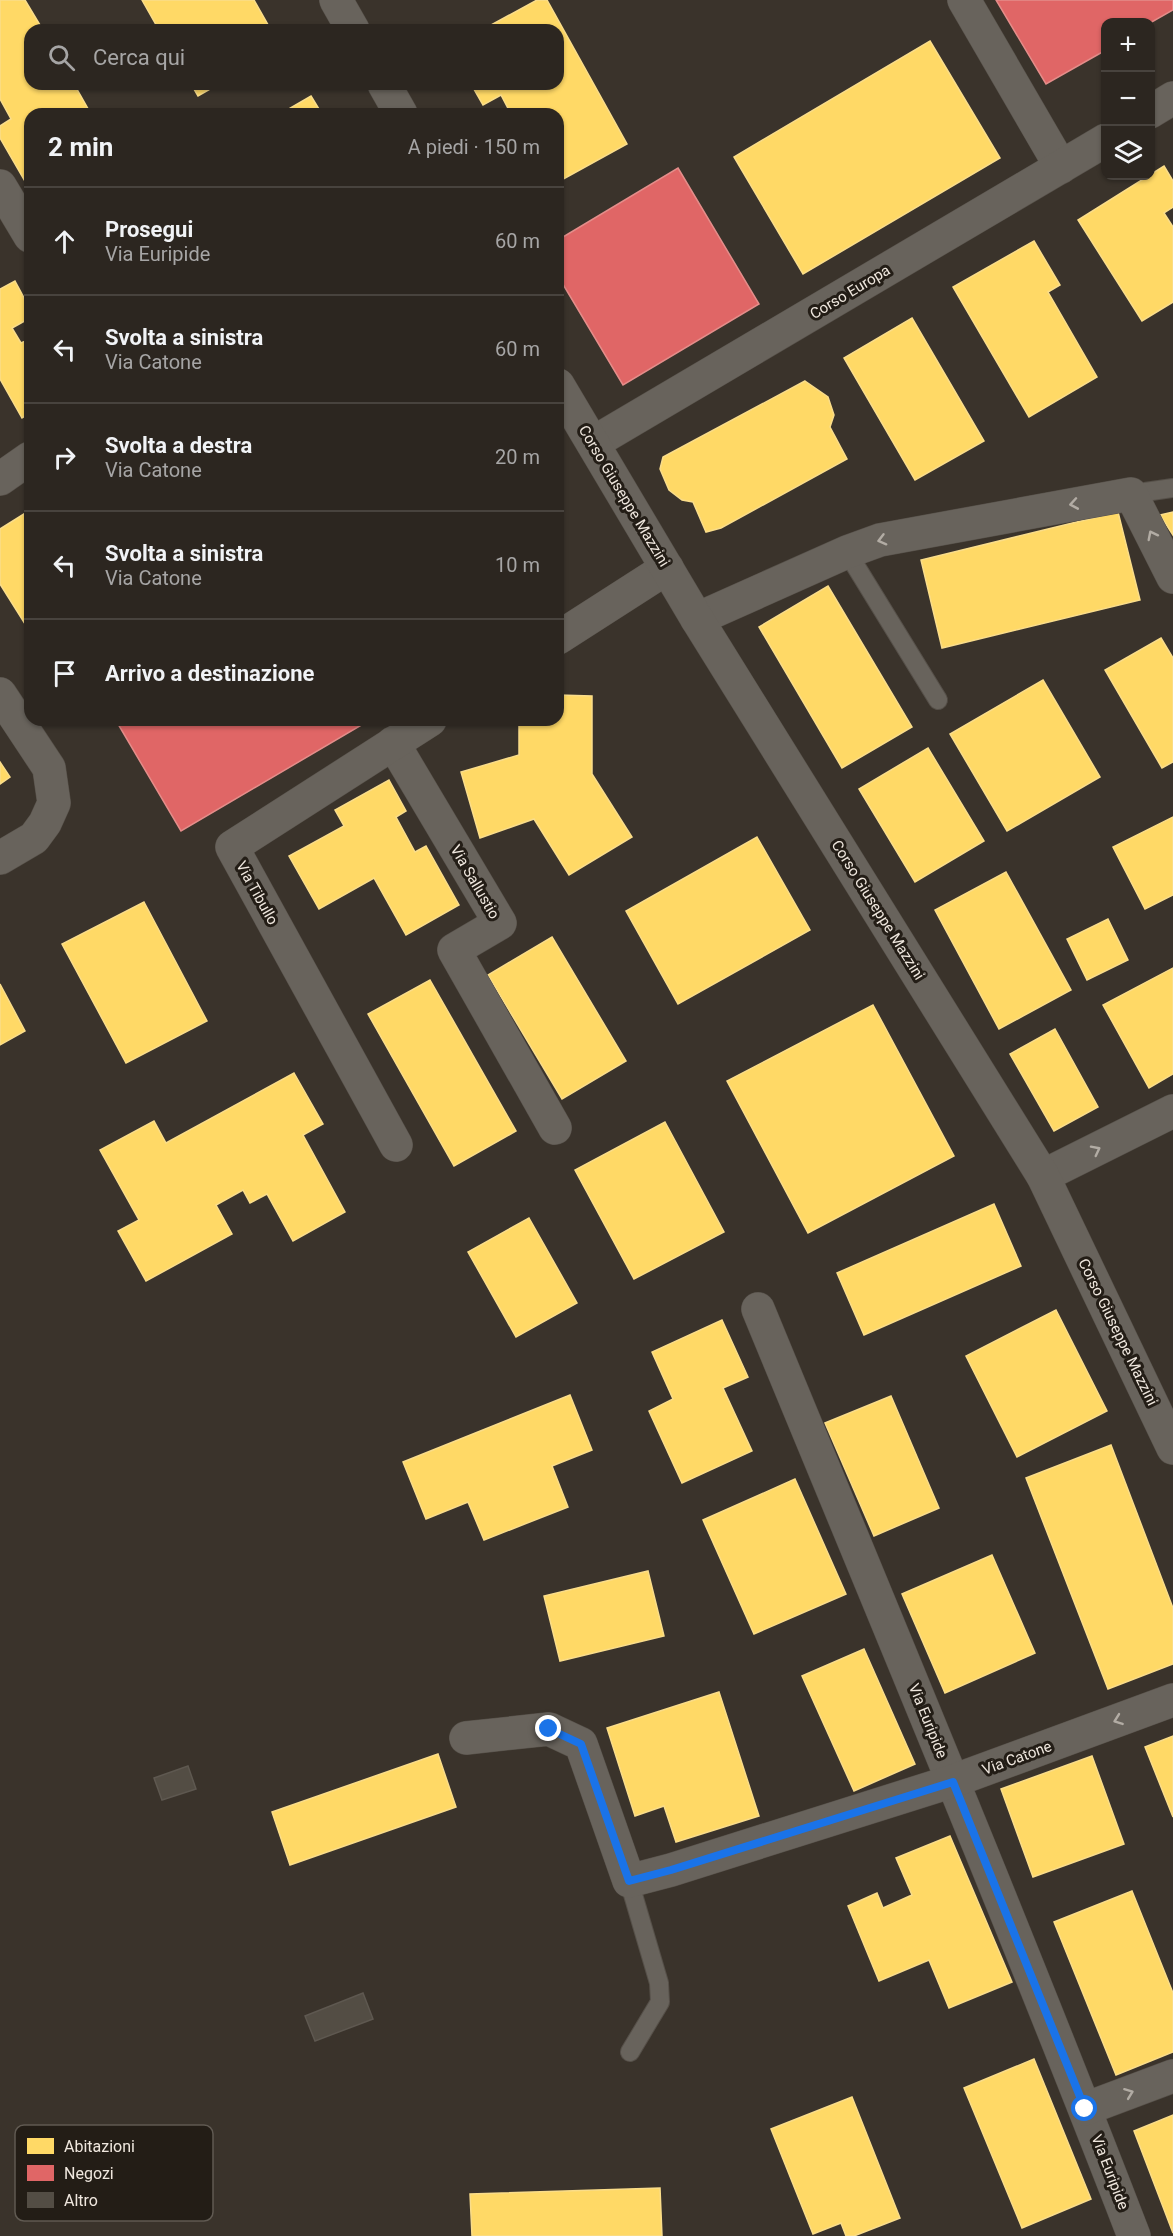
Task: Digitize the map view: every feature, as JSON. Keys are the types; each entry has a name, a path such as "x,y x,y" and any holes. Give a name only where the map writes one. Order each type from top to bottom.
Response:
{"street":[{"path":"336,0 350,24"},
{"path":"964,0 1061,167"},
{"path":"387,90 398,108"},
{"path":"1155,109 1173,98"},
{"name":"Corso Europa","path":"593,443 1101,143"},
{"path":"0,186 24,226"},
{"name":"Corso Giuseppe Mazzini","path":"564,395 697,619 1043,1176 1173,1448"},
{"path":"0,479 24,462"},
{"path":"697,619 847,552 880,540 1131,494 1173,577"},
{"path":"564,634 667,568"},
{"path":"0,694 49,768 54,803 45,823 34,838 0,858"},
{"name":"Via Tibullo","path":"396,1145 232,847 420,726"},
{"name":"Via Sallustio","path":"393,743 500,924 454,950 555,1128"},
{"path":"1043,1176 1173,1111"},
{"name":"Via Euripide","path":"758,1309 953,1782 1134,2236"},
{"name":"Via Catone","path":"629,1881 953,1782 1173,1700"},
{"path":"466,1738 549,1729 581,1744 629,1881"},
{"path":"1085,2109 1173,2076"}],"lane":[{"path":"1131,494 1173,488"},
{"path":"847,552 938,700"},
{"path":"629,1881 659,1983 660,2002 630,2052"}],"building: Abitazioni":[{"path":"0,0 25,0 39,24 24,24 24,90 77,90 88,108 24,108 24,180 0,138 0,126 11,119 0,99"},
{"path":"142,0 254,0 268,24 156,24"},
{"path":"537,0 547,0 560,24 493,24"},
{"path":"564,31 627,144 564,179 564,108 508,108 501,95 483,105 474,90 564,90"},
{"path":"930,41 1000,158 803,274 734,157"},
{"path":"194,90 208,90 198,96"},
{"path":"311,96 318,108 290,108"},
{"path":"1164,166 1173,181 1173,207 1164,213 1173,227 1173,302 1142,321 1078,220 1142,180 1155,180 1155,172"},
{"path":"1034,241 1060,285 1048,292 1097,377 1029,417 953,287"},
{"path":"15,281 24,298 24,321 12,328 21,343 24,342 24,417 22,418 0,379 0,289"},
{"path":"912,318 984,441 915,480 844,358"},
{"path":"805,381 828,397 834,415 830,427 847,459 721,528 706,532 693,502 682,500 669,490 660,469 663,457"},
{"path":"1118,512 1140,600 942,648 921,560"},
{"path":"1173,512 1173,535 1160,515"},
{"path":"24,514 24,622 0,584 0,529"},
{"path":"828,586 912,727 842,768 759,627"},
{"path":"1161,638 1173,658 1173,762 1162,768 1105,670"},
{"path":"1043,680 1100,777 1007,831 950,734"},
{"path":"564,695 592,696 592,774 632,837 569,875 534,819 480,838 461,772 519,755 519,726 564,726"},
{"path":"928,748 984,841 915,882 859,789"},
{"path":"0,762 10,777 0,784"},
{"path":"389,780 406,811 396,817 415,852 426,846 459,905 406,935 374,878 319,909 289,856 344,826 335,810"},
{"path":"1173,817 1173,895 1145,909 1113,847"},
{"path":"757,837 810,930 678,1004 626,911"},
{"path":"1006,872 1071,990 999,1029 935,910"},
{"path":"144,902 207,1021 126,1063 62,944"},
{"path":"1108,919 1128,960 1087,980 1067,939"},
{"path":"552,937 626,1061 562,1099 488,975"},
{"path":"1173,968 1173,1074 1149,1088 1103,1005"},
{"path":"430,980 516,1131 454,1166 368,1014"},
{"path":"0,984 25,1031 0,1045"},
{"path":"873,1005 954,1156 808,1233 727,1081"},
{"path":"1055,1029 1098,1107 1054,1131 1010,1054"},
{"path":"294,1073 323,1124 303,1135 345,1212 293,1241 267,1194 250,1203 243,1190 216,1205 232,1234 146,1281 118,1231 139,1220 100,1150 154,1121 166,1143"},
{"path":"665,1122 724,1232 634,1279 575,1170"},
{"path":"994,1204 1021,1266 864,1335 837,1273"},
{"path":"529,1218 577,1303 516,1337 468,1252"},
{"path":"1056,1310 1107,1411 1017,1457 966,1356"},
{"path":"722,1320 748,1377 723,1388 752,1451 682,1483 649,1411 673,1399 652,1352"},
{"path":"570,1395 592,1450 552,1466 568,1507 484,1540 468,1502 426,1519 403,1462"},
{"path":"891,1396 939,1508 874,1536 825,1423"},
{"path":"1111,1445 1173,1608 1173,1664 1108,1689 1026,1478"},
{"path":"795,1479 846,1594 754,1634 703,1520"},
{"path":"992,1555 1035,1653 945,1693 902,1594"},
{"path":"648,1571 664,1636 560,1661 544,1596"},
{"path":"864,1649 915,1764 854,1791 802,1676"},
{"path":"719,1692 759,1816 676,1842 664,1806 635,1816 607,1728"},
{"path":"1173,1736 1173,1817 1145,1747"},
{"path":"438,1754 456,1807 290,1865 272,1812"},
{"path":"1092,1756 1124,1844 1033,1877 1001,1789"},
{"path":"950,1836 1012,1982 949,2008 929,1960 879,1981 848,1906 877,1893 883,1908 912,1895 896,1858"},
{"path":"1132,1891 1173,1993 1173,2052 1116,2075 1054,1922"},
{"path":"1034,2059 1091,2199 1022,2228 964,2088"},
{"path":"852,2097 900,2218 854,2236 846,2236 841,2223 813,2234 771,2129"},
{"path":"1173,2115 1173,2233 1134,2131"},
{"path":"660,2188 662,2236 472,2236 470,2194"}],"building: Negozi":[{"path":"996,0 1173,0 1173,10 1155,20 1155,18 1101,18 1101,53 1046,84"},
{"path":"678,168 759,304 623,385 564,286 564,236"},
{"path":"119,726 360,726 181,831"}],"building: Altro":[{"path":"188,1766 196,1789 162,1800 154,1778"},
{"path":"363,1993 373,2019 315,2041 305,2016"}],"route":[{"path":"549,1729 581,1744 629,1881 953,1782 1085,2109"}]}
